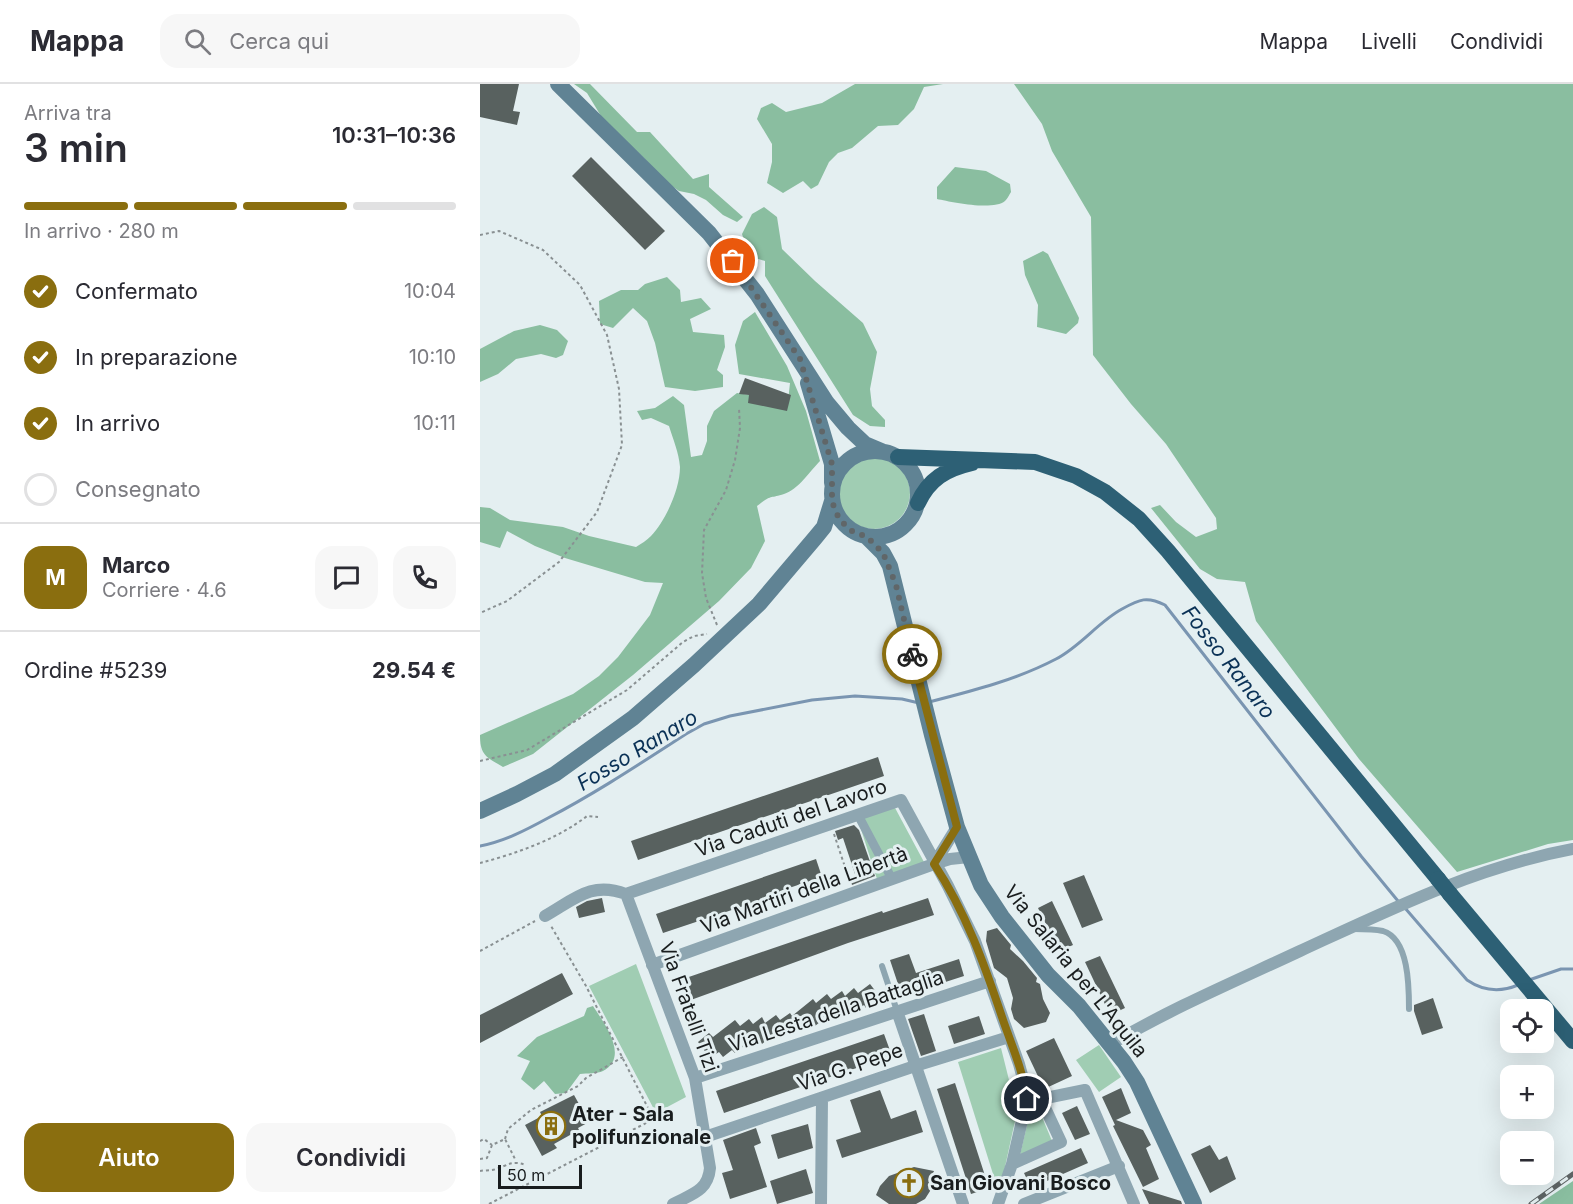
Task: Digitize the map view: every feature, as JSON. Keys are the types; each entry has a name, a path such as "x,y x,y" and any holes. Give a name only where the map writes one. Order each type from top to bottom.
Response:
{"highway":[{"path":"891,454 984,461 1035,462 1076,476 1105,492 1139,519 1168,551 1530,992 1573,1041"},
{"path":"918,503 925,488 934,478 967,464 984,461"}],"main road":[{"path":"558,84 710,233 757,294 827,403 848,428 865,444 891,454 908,466 915,477 918,503 913,517 903,528 892,535 879,538 860,534 830,534 804,550"},
{"path":"800,359 832,464 832,494 839,518 860,534"},
{"path":"480,811 555,774 597,746 650,703 759,604 824,527 841,468 857,455 870,451 891,454"},
{"name":"Via Salaria per L'Aquila","path":"896,585 894,551 903,528"},
{"name":"Via Salaria per L'Aquila","path":"860,534 883,553 896,585 916,672 957,827 981,885 1002,917 1048,975 1112,1044 1137,1082 1194,1204"}],"street":[{"name":"Via Caduti del Lavoro","path":"626,894 901,800 934,864"},
{"path":"858,815 892,879"},
{"path":"957,827 934,864 948,886 975,941 1019,1064 1027,1099 1012,1164 998,1204"},
{"path":"1112,1044 1156,1018 1419,896 1475,875 1540,855 1573,849"},
{"name":"Via Martiri della Libertà","path":"652,965 934,864 969,857"},
{"path":"545,916 593,889 612,889 626,894"},
{"name":"Via Fratelli Tizi","path":"626,894 695,1078 710,1168 709,1180 702,1189 673,1204"},
{"name":"Via Lesta della Battaglia","path":"695,1078 990,981"},
{"path":"897,1011 963,1204"},
{"name":"Via G. Pepe","path":"705,1137 915,1066 1009,1037"},
{"path":"1027,1099 1041,1099 1085,1090 1119,1166 1131,1203"},
{"path":"821,1204 822,1098"},
{"path":"1012,1164 1061,1142 1041,1099"},
{"path":"1024,1204 1119,1166"}],"lane":[{"path":"1347,929 1385,932 1395,941 1404,957 1409,980 1409,1009"},
{"path":"882,966 897,1011"}],"path":[{"path":"480,235 498,231 543,250 580,285 607,335 619,389 622,445 597,512 559,562 507,601 480,613"},
{"path":"724,638 705,590 702,573 704,530 726,490 735,460 740,428 739,408"},
{"path":"480,761 527,750 627,690 683,642 694,636 711,633 724,638"},
{"path":"480,863 523,850 579,823 587,816 598,817"},
{"path":"831,824 854,894"},
{"path":"480,951 545,916 586,986 650,1112 648,1122 489,1204"},
{"path":"516,1161 505,1139 508,1129 531,1110 578,1086 586,1078 622,1058"},
{"path":"480,1141 484,1139 492,1145"},
{"path":"480,1159 487,1158 492,1145 505,1139"},
{"path":"480,1171 495,1170 504,1164 516,1161 526,1164"}],"green space":[{"path":"574,84 590,84 637,132 650,132 693,179 709,174 709,187 743,217 737,222 723,215 706,200 694,194 679,191 662,179 644,158 604,121 587,93"},
{"path":"855,84 943,84 924,87 914,109 898,125 878,126 852,148 838,153 829,162 818,185 811,189 803,181 783,193 767,183 772,162 772,144 757,119 761,108 772,103 786,112 822,103"},
{"path":"1014,84 1573,84 1573,840 1548,844 1457,872 1359,759 1256,621 1245,582 1217,579 1200,569 1151,508 1160,505 1176,522 1196,537 1217,529 1216,518 1166,444 1093,355 1091,217 1052,151 1042,124"},
{"path":"955,167 986,171 1010,184 1011,192 1005,201 991,205 972,205 937,199 937,187"},
{"path":"764,207 777,217 782,249 863,323 877,352 870,389 872,406 885,420 885,427 870,426 853,415 765,276 765,261 749,256 742,234 752,214"},
{"path":"1043,251 1048,254 1079,318 1078,323 1066,334 1037,327 1038,305 1025,275 1023,261"},
{"path":"667,277 680,290 681,302 701,298 711,309 690,319 693,332 724,335 725,347 717,370 723,375 723,387 695,391 665,387 655,343 647,321 633,308 613,328 600,324 599,301 621,290 638,290 645,284"},
{"path":"755,312 787,366 806,411 820,461 794,489 768,498 757,506 765,541 751,568 719,601 633,675 533,754 503,767 492,761 481,747 480,735 573,694 599,676 618,657 650,615 663,583 645,582 565,558 507,531 500,548 480,542 480,507 490,508 510,520 563,527 589,536 636,547 644,542 657,529 667,513 678,485 680,467 669,426 651,418 642,420 637,411 655,408 673,396 684,405 691,457 702,455 707,441 707,426 714,411 737,393 788,401 790,383 739,374 735,345 743,321"},
{"path":"540,325 557,330 568,341 563,355 556,358 541,354 516,359 498,374 480,382 480,349 514,331"},
{"path":"874,457 894,463 904,473 910,493 904,513 894,523 874,529 854,523 844,513 838,493 844,473 854,463"},
{"path":"894,806 924,862 877,879 858,820"},
{"path":"636,964 686,1097 656,1113 589,986"},
{"path":"593,1006 608,1030 615,1049 611,1065 601,1072 580,1074 566,1093 555,1094 544,1081 534,1090 521,1079 530,1061 517,1056 537,1037 584,1016 587,1008"},
{"path":"1099,1045 1121,1077 1099,1092 1076,1060"},
{"path":"1001,1048 1017,1112 998,1190 958,1062"},
{"path":"1037,1105 1052,1141 1020,1155 1031,1108"},
{"path":"1573,1181 1573,1204 1539,1204"}],"building":[{"path":"480,84 519,84 513,111 520,112 517,125 480,117"},
{"path":"591,157 665,231 645,250 572,176"},
{"path":"745,378 791,395 787,411 748,403 749,395 739,394"},
{"path":"878,757 884,776 638,860 631,841"},
{"path":"854,825 859,830 875,876 852,885 850,878 856,877 843,838 838,840 835,831"},
{"path":"816,859 822,877 780,891 780,894 663,933 656,914"},
{"path":"1084,875 1103,920 1082,928 1063,883"},
{"path":"602,898 605,912 579,918 576,907 587,901"},
{"path":"928,898 934,915 848,943 688,1001 680,980 882,911 883,913"},
{"path":"1052,901 1073,945 1059,951 1038,908"},
{"path":"997,928 1011,945 1010,949 1037,978 1036,982 1040,984 1043,999 1050,1013 1046,1022 1024,1028 1014,1019 1011,1009 1013,998 1007,978 994,968 986,941 987,931"},
{"path":"909,954 916,973 959,959 964,976 902,996 890,960"},
{"path":"1100,956 1125,1008 1110,1015 1085,962"},
{"path":"562,973 573,994 480,1043 480,1015"},
{"path":"870,984 880,997 866,1008 864,1005 854,1012 851,1009 841,1017 838,1013 828,1021 825,1018 815,1026 813,1022 789,1035 786,1031 775,1039 773,1035 762,1044 759,1040 748,1049 745,1045 735,1053 732,1050 723,1057 719,1052 710,1058 698,1042 709,1033 713,1037 735,1020 740,1026 749,1019 753,1024 762,1017 765,1023 776,1015 780,1020 790,1013 792,1016 813,999 816,1003 827,994 831,999 842,991 845,996 854,988 858,993"},
{"path":"1433,998 1443,1028 1422,1035 1414,1005"},
{"path":"924,1014 936,1051 921,1056 908,1019"},
{"path":"979,1016 985,1034 954,1044 948,1026"},
{"path":"884,1034 892,1056 724,1113 716,1091"},
{"path":"1054,1038 1072,1076 1044,1089 1026,1051"},
{"path":"955,1083 989,1188 971,1194 937,1089"},
{"path":"1121,1088 1131,1113 1116,1120 1143,1130 1151,1145 1146,1148 1159,1179 1143,1187 1113,1126 1115,1125 1102,1097"},
{"path":"880,1090 891,1119 916,1110 923,1132 842,1158 836,1140 861,1132 850,1100"},
{"name":"Ater - Sala polifunzionale","path":"574,1095 589,1122 554,1144 557,1148 542,1156 525,1125 542,1116 540,1112"},
{"path":"1077,1106 1090,1134 1075,1140 1062,1113"},
{"path":"808,1124 813,1148 778,1159 771,1135"},
{"path":"756,1128 761,1143 754,1146 767,1187 730,1199 722,1173 733,1170 723,1140"},
{"path":"1210,1145 1219,1160 1227,1156 1236,1179 1210,1193 1191,1154"},
{"path":"1081,1148 1088,1163 1031,1188 1024,1173"},
{"name":"San Giovani Bosco","path":"914,1167 934,1171 931,1179 937,1180 925,1199 916,1204 889,1204 876,1195 889,1176"},
{"path":"806,1169 813,1193 777,1204 770,1181"},
{"path":"1142,1189 1181,1201 1182,1204 1149,1204"}],"waterway":[{"name":"Fosso Ranaro","path":"929,702 1025,673 1065,654 1105,620 1122,609 1144,600 1159,602 1165,605 1398,901"},
{"name":"Fosso Ranaro","path":"480,846 532,827 601,788 704,724 730,716 812,700 855,696 902,699 919,703"},
{"name":"Fosso Ranaro","path":"1405,908 1467,980 1479,987 1491,990 1518,985"},
{"name":"Fosso Ranaro","path":"1529,980 1561,969 1573,969"}],"railway":[{"path":"1531,1204 1573,1174"}],"way so far":[{"path":"733,261 800,359 832,464 832,501 836,513 852,531 867,537 883,553 896,585 912,654"}],"place":[{"name":"Ater - Sala polifunzionale","path":"551,1126"},
{"name":"San Giovani Bosco","path":"909,1183"}],"route":[{"path":"912,654 957,827 945,850 934,864 948,886 975,941 1019,1064 1027,1099"}]}
